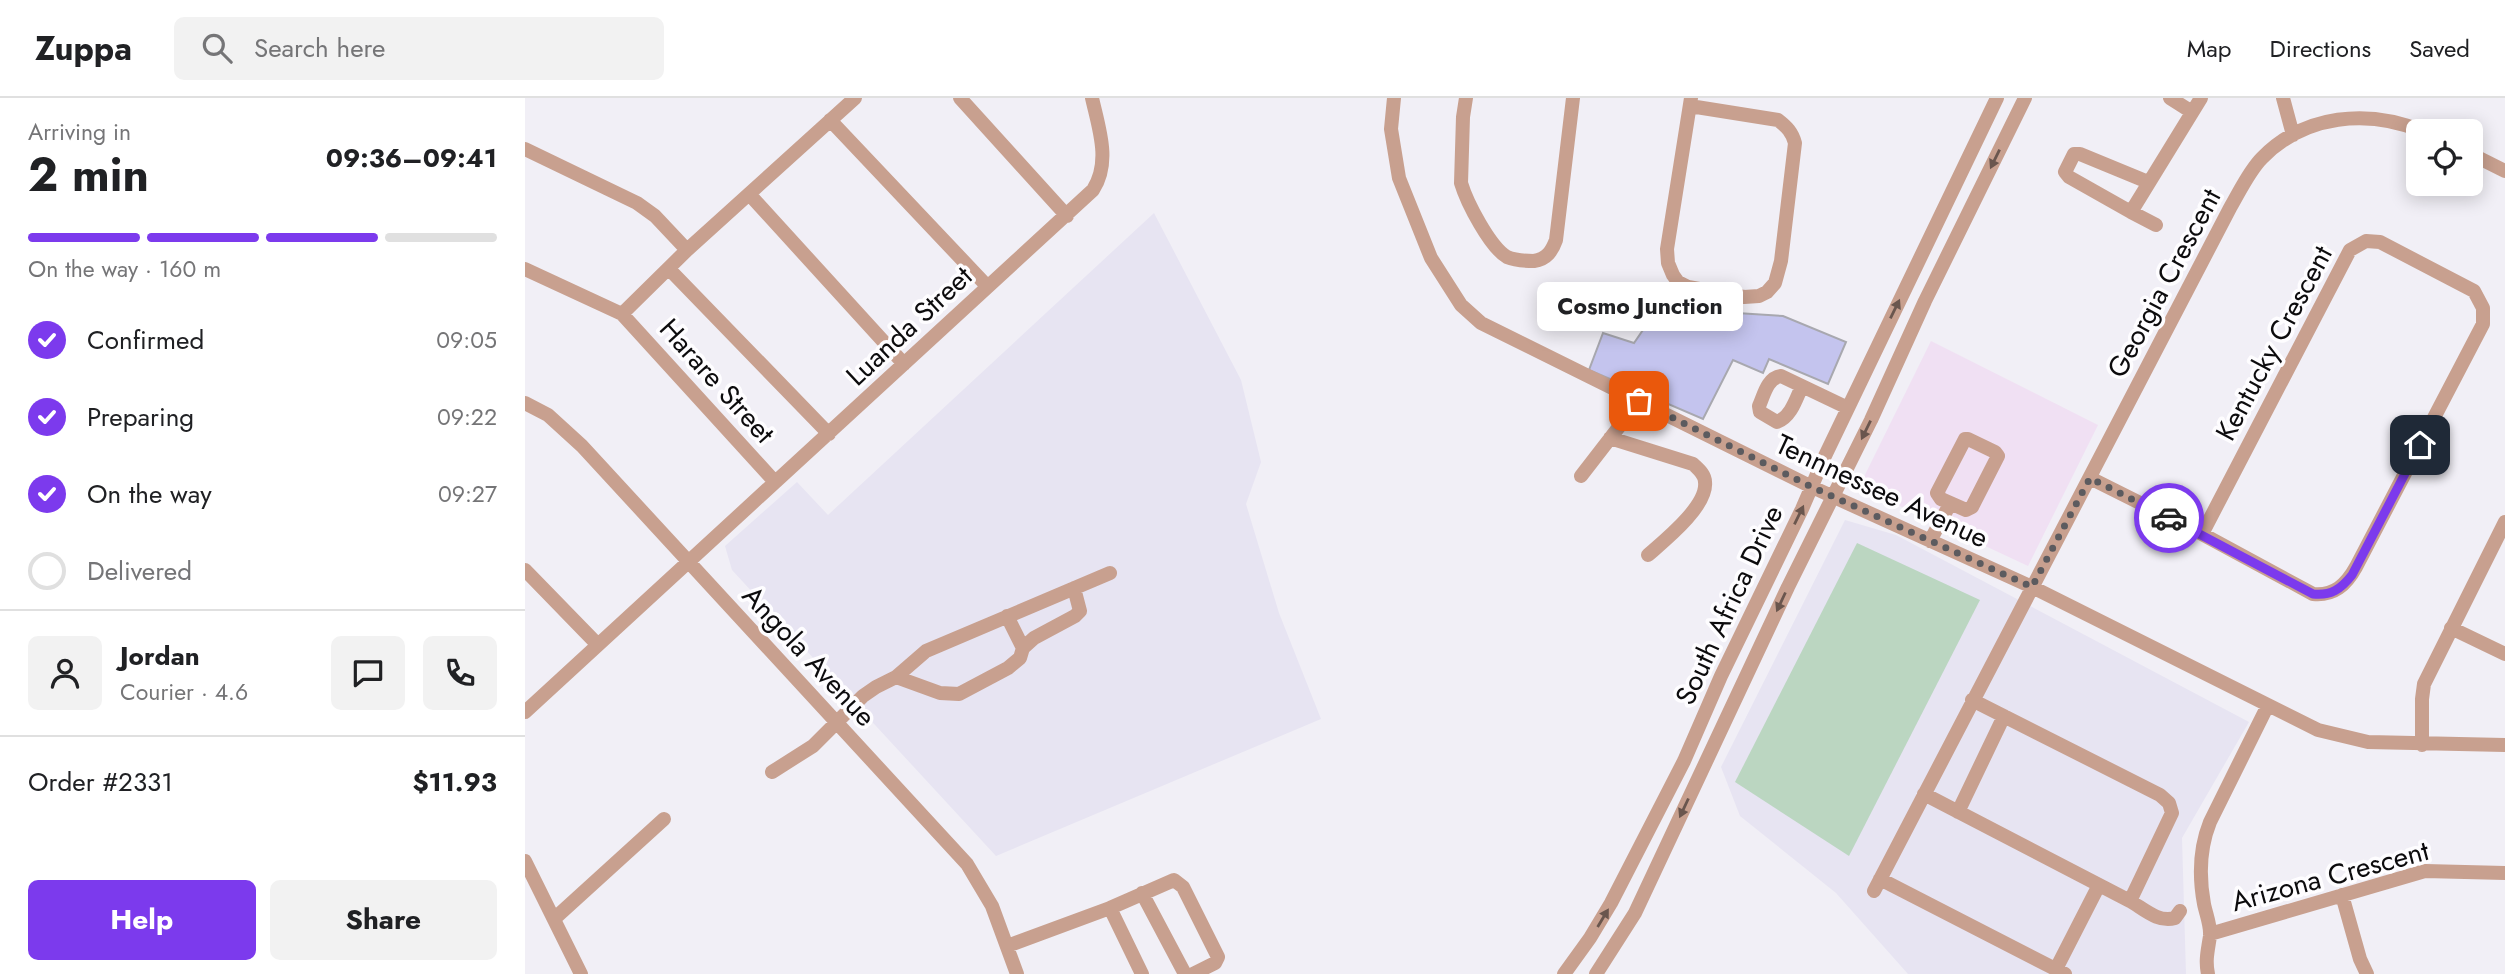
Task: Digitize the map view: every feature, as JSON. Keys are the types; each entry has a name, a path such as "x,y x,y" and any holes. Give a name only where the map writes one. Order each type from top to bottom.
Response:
{"street":[{"path":"525,270 622,314 687,250 855,98"},
{"path":"960,98 1067,216"},
{"name":"Luanda Street","path":"525,712 533,698 598,645 1093,190 1101,178 1104,166 1091,98"},
{"name":"Tennnessee Avenue","path":"1394,98 1391,129 1399,178 1431,258 1461,306 1481,323 1812,487 2032,587 2318,730 2368,742 2505,745"},
{"path":"1466,98 1461,184 1464,194 1479,224 1507,257 1528,261 1543,260 1556,240 1573,98"},
{"name":"South Africa Drive","path":"1564,974 1611,904 1684,761 1721,676 1997,98"},
{"name":"South Africa Drive","path":"1596,974 1635,913 2025,98"},
{"path":"2170,98 2192,112"},
{"path":"2131,212 2201,98"},
{"path":"2283,98 2293,135"},
{"path":"1691,102 1778,120 1787,126 1793,135 1795,143 1781,261 1775,283 1759,296 1688,287 1678,282 1668,263 1667,250 1691,102"},
{"name":"Georgia Crescent","path":"2061,971 1877,885 2245,182 2262,158 2293,135 2320,123 2350,117 2396,121 2406,125"},
{"path":"830,120 987,286"},
{"path":"525,149 637,203 655,216 687,250"},
{"path":"2148,182 2080,154 2074,155 2065,172 2069,177 2156,225"},
{"path":"2483,160 2505,170"},
{"path":"750,194 904,364"},
{"name":"Kentucky Crescent","path":"2090,478 2313,594 2328,594 2340,588 2356,567 2483,324 2481,302 2474,291 2379,242 2366,241 2350,250 2202,534"},
{"path":"669,269 829,434"},
{"name":"Harare Street","path":"622,314 775,482"},
{"path":"1802,386 1848,408"},
{"path":"1581,476 1639,401"},
{"name":"Angola Avenue","path":"525,403 548,415 582,446 967,864 992,906 1017,974"},
{"path":"1610,438 1693,464 1702,472 1706,482 1686,522 1648,555"},
{"path":"1965,439 1996,452 1998,458 1972,507 1964,510 1950,503 1939,497 1938,491 1965,439"},
{"path":"1930,541 1950,503"},
{"path":"2422,745 2424,684 2505,522"},
{"path":"525,570 598,645"},
{"path":"772,772 813,746 863,696 896,677 926,651 1110,573"},
{"path":"896,677 940,693 959,694 1008,668 1034,638 1075,616 1080,611 1074,589"},
{"path":"1007,617 1023,648"},
{"path":"2451,628 2505,654"},
{"path":"1972,700 2160,795 2169,803 2172,813 2130,901"},
{"path":"2208,974 2206,958 2210,934 2201,877 2205,839 2210,822 2268,705"},
{"path":"1958,812 2004,716"},
{"path":"1924,794 2130,901 2159,919 2175,918 2180,911"},
{"path":"554,919 664,820"},
{"path":"525,861 581,974"},
{"name":"Arizona Crescent","path":"2210,934 2431,870 2505,873"},
{"path":"1007,946 1110,908 1174,880 1183,887 1218,957 1215,962 1193,974"},
{"path":"2061,971 2099,885"},
{"path":"1142,893 1185,974"},
{"path":"2342,895 2360,959 2367,974"},
{"path":"1110,908 1142,974"}],"shaded area":[{"path":"1154,213 1241,380 1261,462 1246,504 1279,613 1321,719 996,856 732,570 725,546 797,482 828,515"},
{"path":"1931,341 2098,425 2028,566 1859,487"},
{"path":"1845,520 1896,535 2249,722 2182,838 2186,974 1908,974 1836,893 1740,816 1721,767"}],"green space":[{"path":"1857,543 1980,600 1849,856 1735,782"}],"building":[{"path":"1658,308 1783,316 1846,342 1828,384 1769,359 1763,373 1733,360 1703,419 1589,370 1603,333 1634,343"}],"way so far":[{"path":"1639,401 1812,487 2032,587 2090,478 2169,518"}],"place":[{"name":"Cosmo Junction","path":"1639,401"}],"route":[{"path":"2169,518 2313,594 2328,594 2340,588 2352,575 2420,445"}]}
